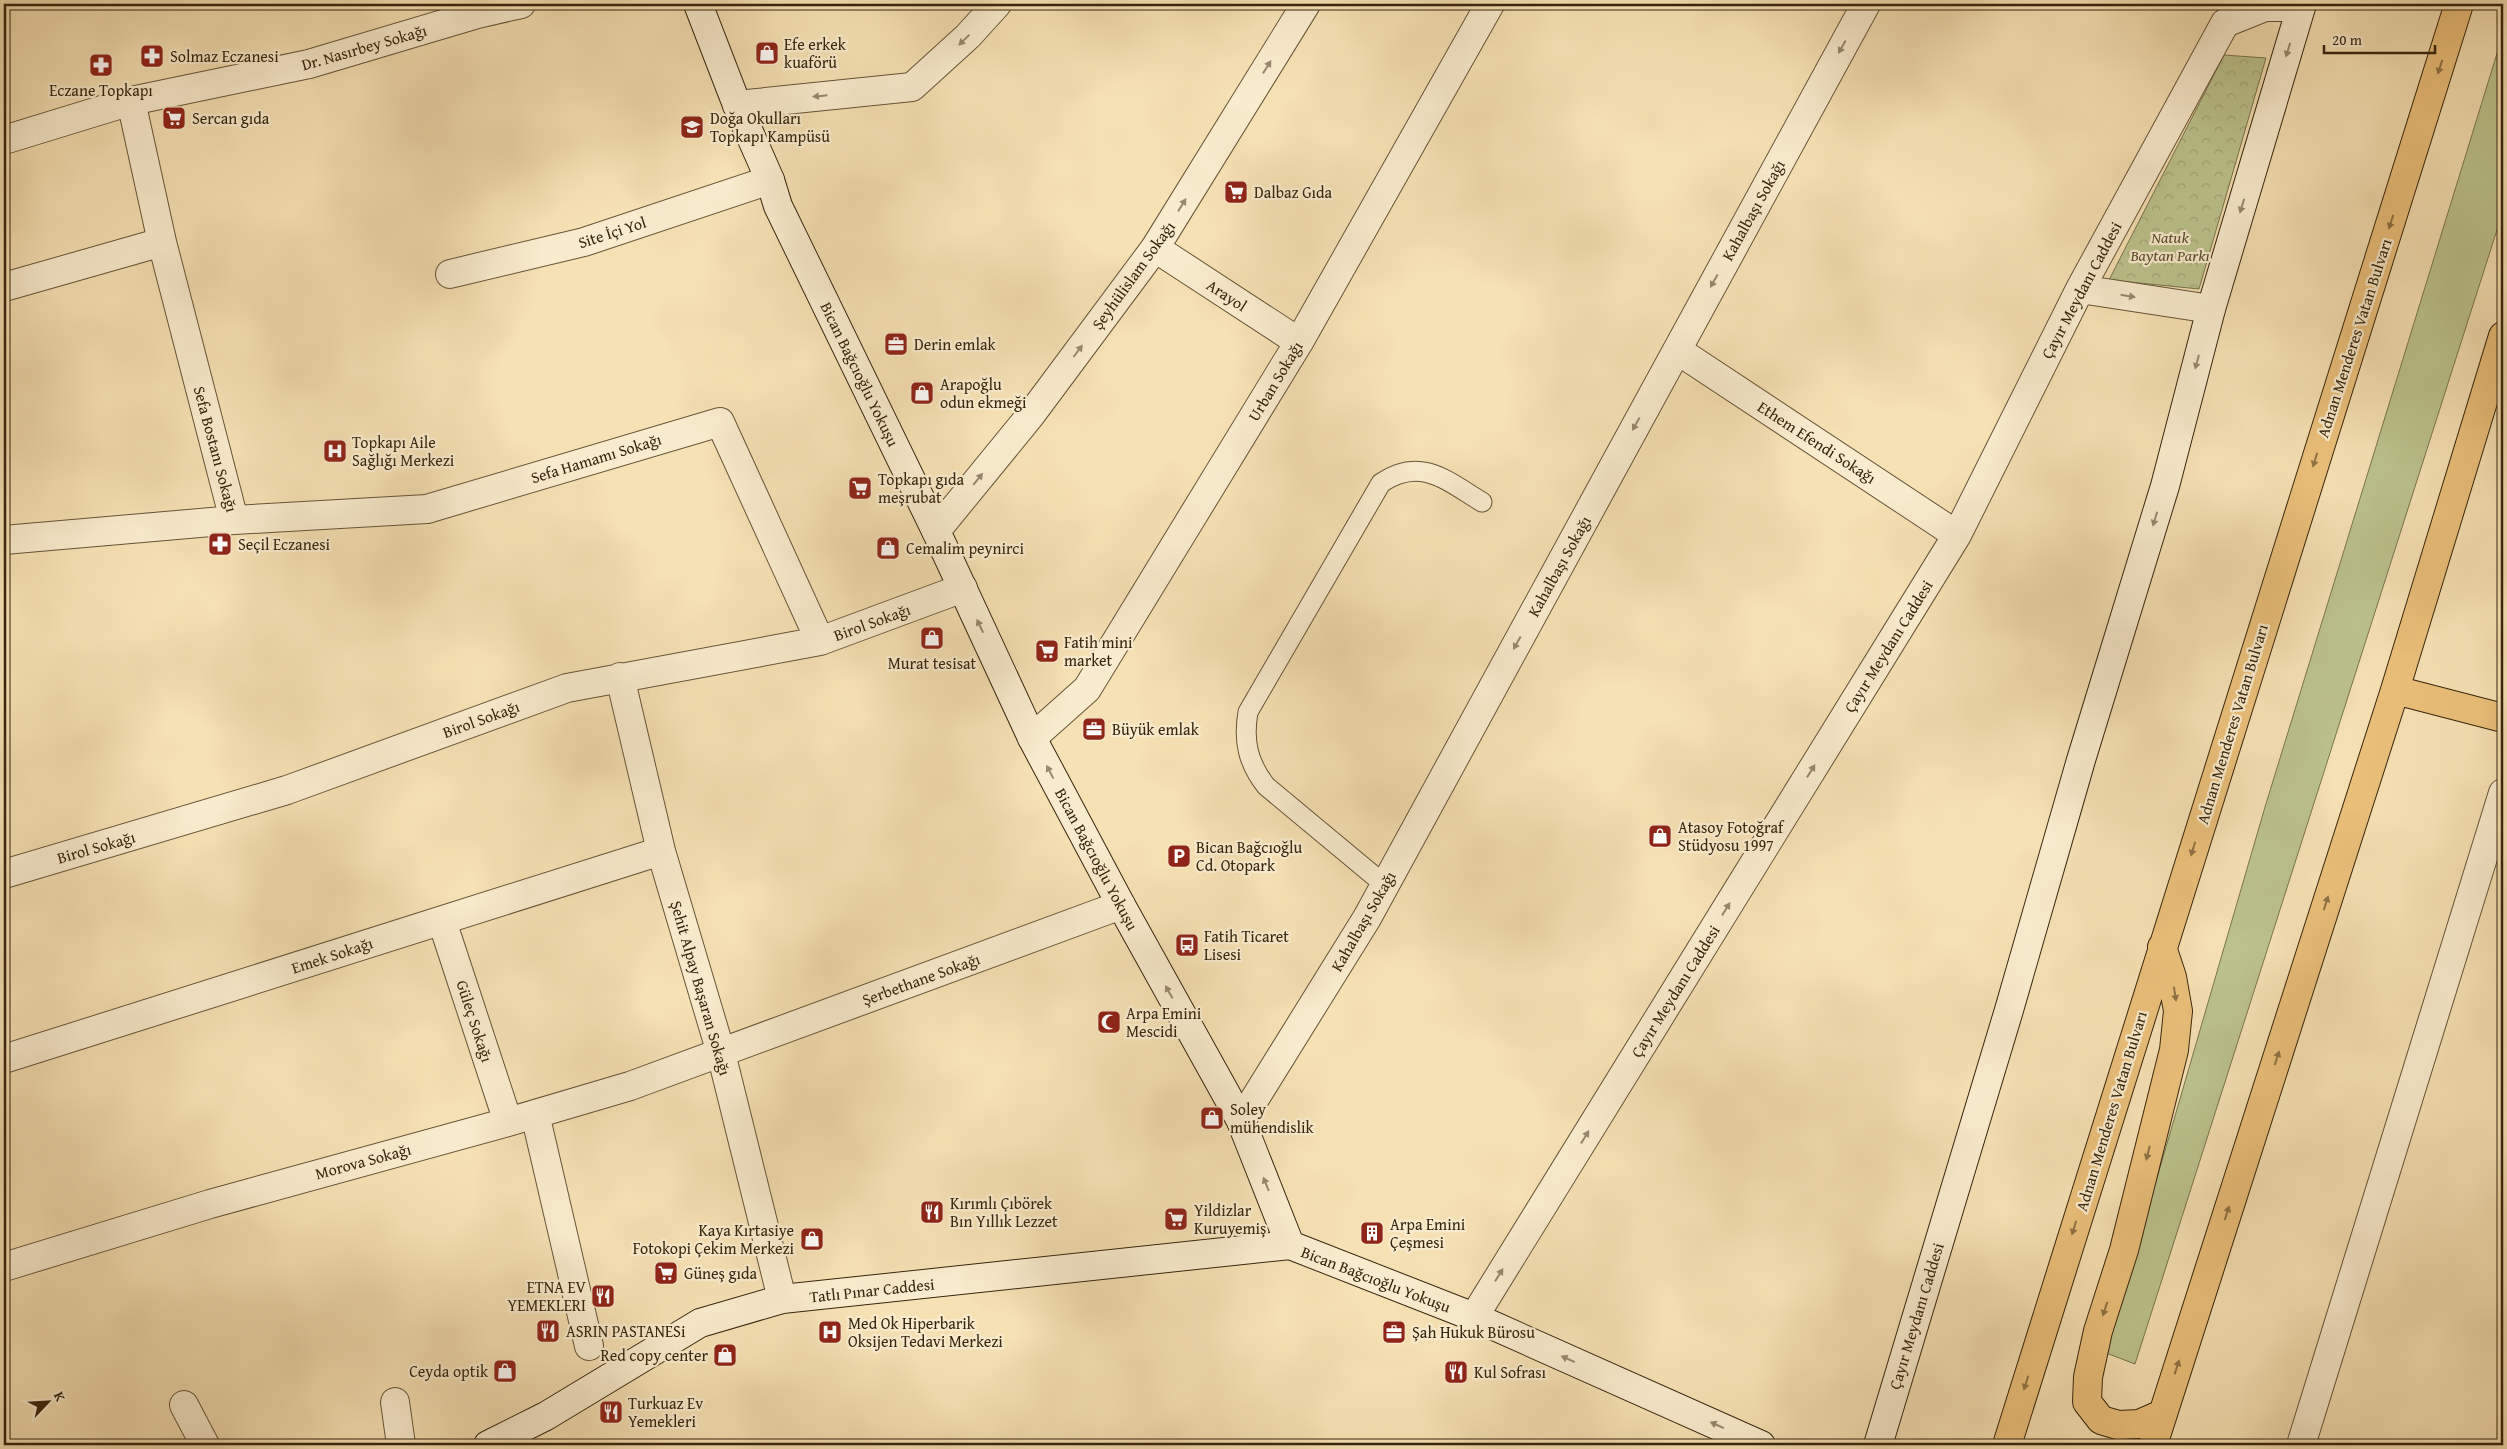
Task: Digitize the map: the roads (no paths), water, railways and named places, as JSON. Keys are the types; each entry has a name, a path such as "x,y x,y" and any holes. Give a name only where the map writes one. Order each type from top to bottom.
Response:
{"main road":[{"name":"Adnan Menderes Vatan Bulvarı","path":"2006,1445 2459,4"},
{"path":"2154,1445 2162,1414 2395,690 2503,336"},
{"path":"2395,690 2503,718"},
{"path":"2162,947 2172,977 2178,1011 2174,1050 2124,1250 2098,1331 2088,1376 2087,1402 2101,1420 2118,1425 2139,1424 2162,1414"}],"street":[{"name":"Dr. Nasırbey Sokağı","path":"4,140 131,101 309,64 476,14 521,4"},
{"name":"Bican Bağcıoğlu Yokuşu","path":"698,4 737,105 770,180 778,206 936,531 1032,738 1120,905 1241,1122 1290,1245 1474,1317 1761,1445"},
{"path":"737,105 912,87 968,36 997,4"},
{"name":"Urban Sokağı","path":"1032,738 1088,689 1299,342 1490,4"},
{"name":"Kahalbaşı Sokağı","path":"1241,1122 1367,918 1866,4"},
{"name":"Çayır Meydanı Caddesi","path":"1474,1317 1957,535 2080,289 2224,23 2265,7 2302,5 2211,310 2165,486 2081,760 2009,1010 1878,1445"},
{"name":"Şeyhülislam Sokağı","path":"936,531 1030,416 1155,248 1299,7"},
{"name":"Sefa Bostanı Sokağı","path":"4,540 234,520 162,242 131,101"},
{"name":"Site İçi Yol","path":"450,274 584,242 770,180"},
{"path":"4,287 162,242"},
{"name":"Arayol","path":"1155,248 1299,342"},
{"path":"2080,289 2211,310"},
{"name":"Ethem Efendi Sokağı","path":"1677,350 1957,535"},
{"name":"Sefa Hamamı Sokağı","path":"234,520 427,509 720,422 820,641"},
{"name":"Birol Sokağı","path":"4,874 287,790 567,688 820,641 962,588"},
{"name":"Şehit Alpay Başaran Sokağı","path":"620,677 661,851 721,1053 782,1299"},
{"path":"2301,1445 2503,793"},
{"name":"Emek Sokağı","path":"4,1059 661,851"},
{"name":"Şerbethane Sokağı","path":"721,1053 1120,905"},
{"name":"Güleç Sokağı","path":"442,921 508,1122"},
{"name":"Morova Sokağı","path":"4,1267 210,1204 508,1122 630,1086 721,1053"},
{"path":"535,1114 589,1346"},
{"name":"Tatlı Pınar Caddesi","path":"488,1445 546,1416 700,1322 782,1299 1290,1245"},
{"path":"395,1402 401,1445"},
{"path":"184,1405 205,1445"},
{"path":"537,1445 546,1416"}],"lane":[{"path":"1385,885 1266,786 1256,773 1249,757 1246,742 1248,712 1381,483 1404,471 1419,470 1433,473 1482,502"}],"place":[{"name":"Efe erkek kuaförü","path":"767,53"},
{"name":"Solmaz Eczanesi","path":"152,56"},
{"name":"Eczane Topkapı","path":"101,65"},
{"name":"Sercan gıda","path":"174,118"},
{"name":"Doğa Okulları Topkapı Kampüsü","path":"692,127"},
{"name":"Dalbaz Gıda","path":"1236,192"},
{"name":"Derin emlak","path":"896,344"},
{"name":"Arapoğlu odun ekmeği","path":"922,393"},
{"name":"Topkapı Aile Sağlığı Merkezi","path":"335,451"},
{"name":"Topkapı gıda meşrubat","path":"860,488"},
{"name":"Seçil Eczanesi","path":"220,544"},
{"name":"Cemalim peynirci","path":"888,548"},
{"name":"Murat tesisat","path":"932,638"},
{"name":"Fatih mini market","path":"1047,651"},
{"name":"Büyük emlak","path":"1094,729"},
{"name":"Atasoy Fotoğraf Stüdyosu 1997","path":"1660,836"},
{"name":"Bican Bağcıoğlu Cd. Otopark","path":"1179,856"},
{"name":"Fatih Ticaret Lisesi","path":"1187,945"},
{"name":"Arpa Emini Mescidi","path":"1109,1022"},
{"name":"Soley mühendislik","path":"1212,1118"},
{"name":"Kırımlı Çıbörek Bın Yıllık Lezzet","path":"932,1212"},
{"name":"Yildizlar Kuruyemiş","path":"1176,1219"},
{"name":"Arpa Emini Çeşmesi","path":"1372,1233"},
{"name":"Kaya Kırtasiye Fotokopi Çekim Merkezi","path":"812,1239"},
{"name":"Güneş gıda","path":"666,1273"},
{"name":"ETNA EV YEMEKLERI","path":"603,1296"},
{"name":"ASRIN PASTANESi","path":"548,1331"},
{"name":"Med Ok Hiperbarik Oksijen Tedavi Merkezi","path":"830,1332"},
{"name":"Şah Hukuk Bürosu","path":"1394,1332"},
{"name":"Red copy center","path":"725,1355"},
{"name":"Ceyda optik","path":"505,1371"},
{"name":"Kul Sofrası","path":"1456,1372"},
{"name":"Turkuaz Ev Yemekleri","path":"611,1412"}],"park label":[{"name":"Natuk Baytan Parkı","path":"2170,246"}]}
